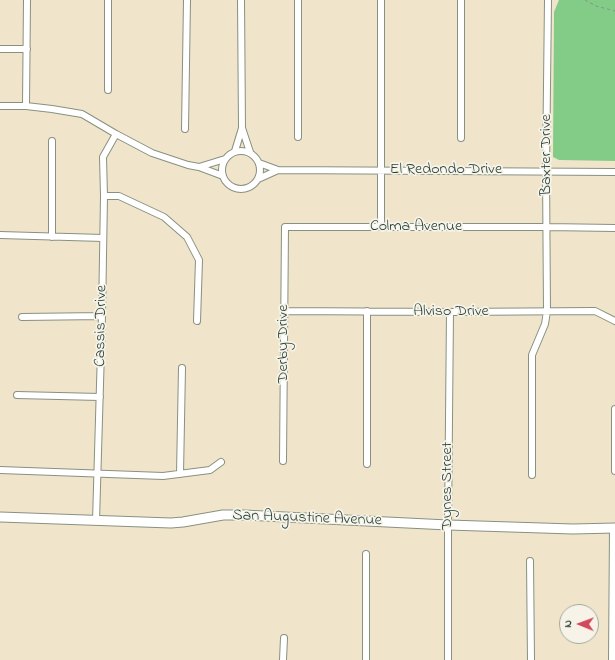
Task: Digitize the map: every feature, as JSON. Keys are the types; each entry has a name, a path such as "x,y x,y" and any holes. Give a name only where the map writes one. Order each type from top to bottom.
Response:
{"street":[{"path":"26,106 27,0"},
{"path":"108,0 108,90"},
{"path":"185,129 187,0"},
{"path":"235,151 242,128 241,0"},
{"path":"298,0 298,137"},
{"path":"380,0 381,227"},
{"path":"461,0 461,138"},
{"name":"Baxter Drive","path":"532,475 532,355 545,324 547,311 546,171 548,0"},
{"path":"0,49 27,49"},
{"path":"0,106 26,106 82,114 116,134 152,152 223,176"},
{"path":"242,128 250,152 259,163 260,174 254,184 249,187 243,189 230,186 223,176 222,165 225,159 235,151 250,152"},
{"name":"Cassis Drive","path":"96,521 102,316 104,196 103,156 116,134"},
{"path":"52,141 52,237"},
{"path":"199,167 225,159"},
{"name":"El Redondo Drive","path":"259,163 278,170 615,172"},
{"name":"El Redondo Drive","path":"258,179 278,170"},
{"path":"104,196 118,196 164,217 187,237 199,260 197,321"},
{"name":"Colma Avenue","path":"285,227 546,226 615,228"},
{"name":"Derby Drive","path":"283,461 285,227"},
{"path":"0,235 103,238"},
{"name":"Alviso Drive","path":"284,311 596,311 615,320"},
{"path":"367,311 367,464"},
{"name":"Dynes Street","path":"448,660 450,312"},
{"path":"22,317 102,316"},
{"path":"180,474 182,368"},
{"path":"17,395 100,397"},
{"path":"615,409 615,471"},
{"path":"0,470 163,476 210,470 221,462"},
{"name":"San Augustine Avenue","path":"0,517 171,523 223,515 244,515 448,525 573,529 614,528"},
{"path":"612,660 614,528"},
{"path":"366,554 366,660"},
{"path":"530,560 531,660"},
{"path":"283,660 284,638"}],"path":[{"path":"585,0 596,6 615,11"}],"green space":[{"path":"559,0 615,0 615,161 559,160 553,157 554,12"}]}
